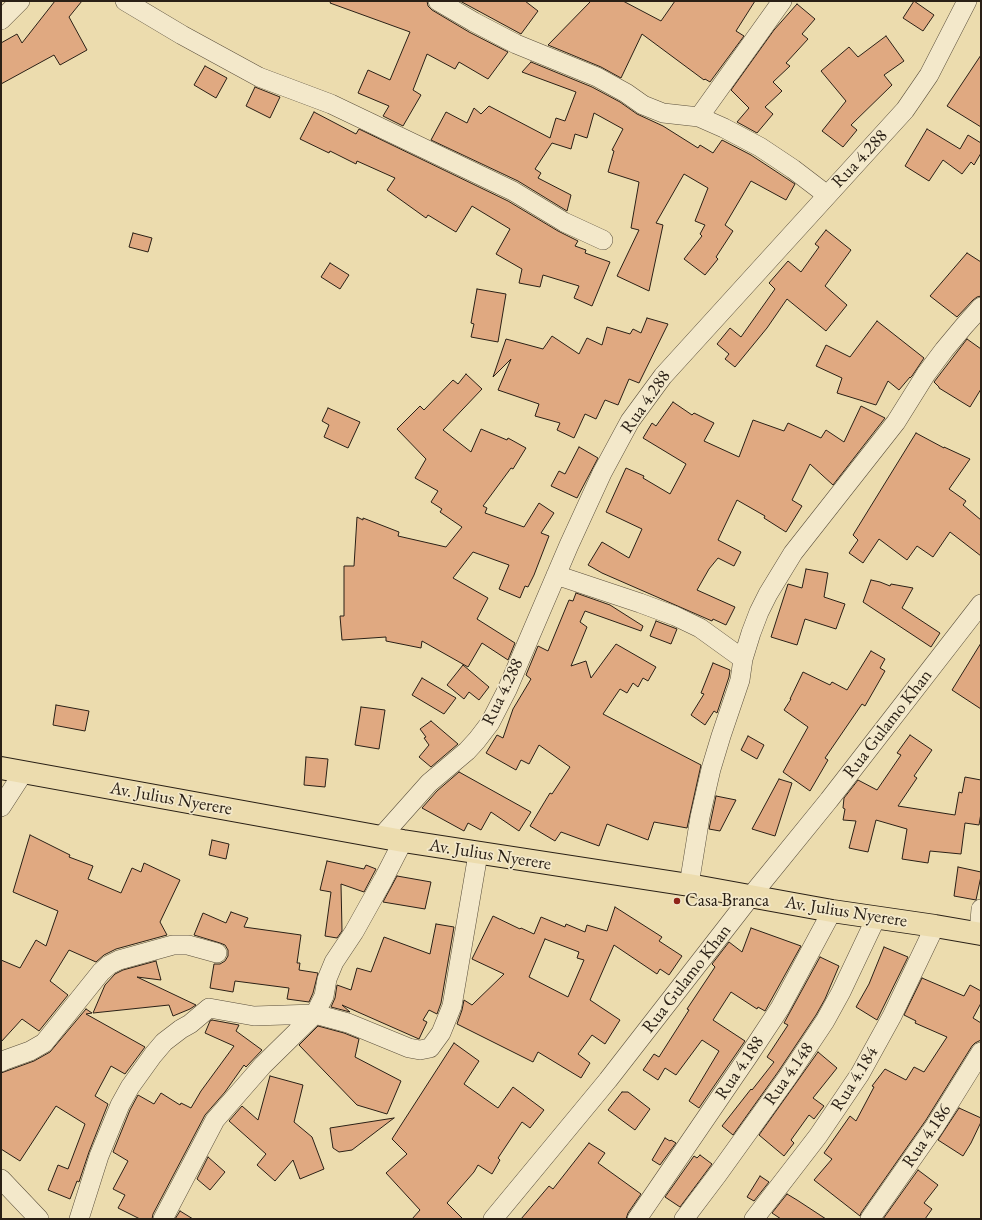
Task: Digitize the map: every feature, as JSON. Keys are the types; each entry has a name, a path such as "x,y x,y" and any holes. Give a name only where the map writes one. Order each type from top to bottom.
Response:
{"main road":[{"name":"Av. Julius Nyerere","path":"1,768 478,854 689,886 832,911 980,934"}],"street":[{"path":"1,20 20,1"},
{"path":"125,1 182,35 259,77 331,104 513,191 564,222 603,240"},
{"path":"438,1 516,44 597,77 626,93 643,105 663,113 699,117 724,128 760,147 793,169 827,196"},
{"path":"699,117 782,1"},
{"name":"Rua 4.288","path":"381,837 429,783 467,751 490,723 507,690 602,472 630,421 663,376 905,110 929,75 967,1"},
{"path":"689,886 700,817 711,769 720,736 738,687 743,659 751,633 768,594 793,553 896,422 926,374 944,350 981,307"},
{"path":"556,575 675,616 700,628 743,659"},
{"name":"Rua Gulamo Khan","path":"493,1219 608,1080 751,896 978,612"},
{"path":"1,806 23,773"},
{"path":"163,1219 215,1120 263,1065 315,1014 324,996 327,979 334,962 354,932 403,841"},
{"path":"79,1219 99,1156 120,1105 130,1087 164,1042 190,1024 209,1008 254,1016 315,1014 348,1023 409,1048 420,1050 430,1048 441,1033 452,1006 478,854"},
{"path":"980,934 981,909"},
{"name":"Rua 4.188","path":"637,1219 750,1055 780,1008 832,911"},
{"name":"Rua 4.148","path":"684,1219 718,1174 826,1022 842,992 876,918"},
{"name":"Rua 4.184","path":"754,1219 818,1136 860,1074 892,1016 935,926"},
{"path":"1,1062 30,1051 44,1043 101,972 109,965 119,960 173,944 188,945 217,952"},
{"name":"Rua 4.186","path":"870,1219 935,1126 981,1052"},
{"path":"1,1180 39,1219"}],"building":[{"path":"55,1 82,1 69,17 87,50 60,65 54,55 1,84 1,43 17,34 22,43"},
{"path":"331,1 427,1 428,6 432,10 469,32 508,52 488,79 459,62 455,69 427,54 413,90 421,95 403,126 383,116 389,106 358,93 368,70 390,80 410,32 330,3"},
{"path":"460,1 525,1 538,11 521,34"},
{"path":"591,1 623,1 661,21 675,1 755,1 736,31 744,36 710,82 705,79 704,80 642,34 621,78 601,67 548,45"},
{"path":"914,1 934,15 923,31 903,18"},
{"path":"797,4 815,19 802,34 808,39 786,63 790,66 773,82 782,91 765,107 773,114 757,133 737,122 749,108 731,90 774,30"},
{"path":"886,36 904,61 884,75 892,85 851,125 857,130 843,147 822,131 846,101 821,71 849,47 858,57"},
{"path":"981,55 981,127 947,106"},
{"path":"531,62 592,87 620,102 637,114 663,126 698,148 700,145 713,153 722,140 751,155 795,184 786,200 751,181 725,225 733,231 716,257 718,259 705,275 684,259 702,236 700,234 705,225 695,221 708,188 684,174 656,223 663,225 649,291 617,276 639,230 631,228 639,182 608,172 614,151 612,150 623,129 594,113 587,138 575,134 571,149 552,143 535,169 541,173 538,178 571,195 567,211 518,181 431,140 446,112 467,123 474,108 481,114 489,106 550,138 556,118 565,121 576,92 522,72"},
{"path":"205,66 227,78 216,98 194,85"},
{"path":"255,87 280,97 270,118 246,106"},
{"path":"314,112 356,134 359,129 508,201 558,231 578,241 575,246 586,250 585,253 610,262 592,306 574,298 579,286 543,275 540,287 519,283 522,269 496,254 510,229 472,206 456,232 428,215 426,218 387,190 395,178 357,161 356,164 330,151 329,153 300,139"},
{"path":"927,129 960,149 968,135 981,143 981,153 974,165 971,162 962,174 943,160 929,181 905,166"},
{"path":"826,230 851,250 825,286 847,305 826,331 787,299 767,328 735,367 725,359 729,354 717,344 730,328 741,337 775,289 769,283 788,261 801,272 819,247 815,244"},
{"path":"133,233 152,238 148,252 129,247"},
{"path":"967,253 981,262 981,296 973,300 957,317 930,296"},
{"path":"330,263 349,275 340,289 321,277"},
{"path":"477,289 506,294 498,342 471,337 474,324 471,323"},
{"path":"647,318 668,324 639,383 629,379 618,405 605,400 596,419 585,414 574,438 557,430 560,423 535,416 539,404 498,390 511,359 493,377 506,339 543,349 552,336 579,354 587,338 602,345 607,327 630,334 633,329 641,333"},
{"path":"877,321 924,358 912,376 899,390 888,381 876,405 837,393 842,378 816,366 826,345 850,357"},
{"path":"967,339 981,349 981,389 970,407 939,388 934,382"},
{"path":"466,374 482,389 443,430 471,452 481,429 507,440 508,438 526,448 513,469 511,468 483,506 487,508 485,513 524,527 539,503 554,513 541,533 549,536 534,575 528,587 525,586 520,598 499,589 509,565 473,552 453,578 488,598 477,619 515,643 508,660 482,643 468,667 422,641 421,648 386,641 386,637 342,640 340,616 344,616 344,566 354,566 357,517 399,532 398,536 446,547 462,527 440,512 442,509 431,502 438,491 415,478 426,459 397,429 420,406 424,410 453,380 458,384"},
{"path":"673,402 692,415 694,413 714,423 704,441 739,457 753,420 784,431 788,423 821,438 826,430 844,442 861,406 885,418 833,485 810,464 792,500 802,506 786,532 764,518 765,516 737,500 718,540 741,552 734,566 718,558 709,569 697,590 735,607 726,625 713,619 712,621 602,573 588,565 602,542 629,558 642,529 606,512 626,468 644,476 643,478 670,494 686,464 643,438 652,423 656,426"},
{"path":"328,408 360,422 348,448 324,437 329,425 322,421"},
{"path":"916,433 944,448 970,459 949,489 966,501 963,505 981,520 981,556 950,532 933,557 917,546 907,560 879,539 863,563 849,553 858,540 853,535"},
{"path":"579,447 598,458 577,498 551,486 559,471 565,474"},
{"path":"806,569 828,573 824,597 845,604 836,629 805,619 797,645 771,637 788,584 802,588"},
{"path":"871,580 890,586 891,584 913,588 902,608 940,633 931,647 863,602"},
{"path":"576,593 610,605 643,626 641,631 585,611 580,622 587,627 571,666 586,661 591,678 616,644 656,667 648,681 643,678 638,687 633,683 627,693 620,689 603,714 701,765 687,828 654,822 648,840 607,824 599,846 561,832 555,841 530,826 550,793 552,794 570,767 539,745 529,764 521,760 516,770 486,753 497,735 503,738 513,709 531,679 526,675 538,646 548,651 569,600 573,601"},
{"path":"656,621 677,629 671,644 650,636"},
{"path":"981,643 981,709 952,690"},
{"path":"871,651 885,659 880,668 885,671 865,706 862,704 825,758 828,760 810,791 783,772 808,727 784,710 791,699 803,672 830,685 832,682 847,690"},
{"path":"713,663 730,670 717,713 714,711 705,725 691,715 704,694 701,693"},
{"path":"463,665 489,687 479,700 469,692 464,699 447,685"},
{"path":"422,678 456,698 444,714 412,695"},
{"path":"56,705 89,711 85,731 53,725"},
{"path":"361,707 385,710 379,749 355,745"},
{"path":"431,721 458,744 431,767 419,757 429,745 424,738 426,737 420,729"},
{"path":"910,735 932,750 914,776 917,778 898,806 955,815 959,792 962,793 965,777 981,780 981,813 979,825 965,823 961,854 930,851 928,863 902,859 907,829 876,820 868,852 849,848 856,821 843,820 845,809 843,808 844,798 858,780 877,790 901,755 897,753"},
{"path":"748,736 764,745 757,759 741,750"},
{"path":"306,757 328,759 325,787 304,785"},
{"path":"459,772 531,812 519,831 491,812 481,830 468,823 464,831 422,808 437,791"},
{"path":"779,779 792,783 775,836 752,829"},
{"path":"716,796 736,800 720,831 709,829"},
{"path":"30,835 70,855 69,857 93,866 88,879 121,893 132,868 141,872 144,863 180,880 160,922 167,935 116,949 104,955 96,962 69,950 50,981 68,995 39,1031 22,1019 1,1042 1,960 20,968 36,940 46,946 58,911 13,892"},
{"path":"212,840 229,844 226,859 209,855"},
{"path":"327,861 364,869 366,865 376,869 364,892 341,884 342,931 337,938 325,936 331,892 320,890"},
{"path":"958,867 981,872 976,900 954,896"},
{"path":"397,876 431,882 425,909 383,902"},
{"path":"615,907 662,937 659,941 682,956 669,975 660,969 657,974 614,945 590,1000 620,1020 605,1044 592,1035 578,1054 590,1063 581,1078 538,1052 533,1062 457,1024 464,1000 472,1005 504,974 472,959 493,916 534,934 541,917 565,927 566,924 585,932 587,925 607,931","holes":["545,939 579,952 577,958 584,960 568,997 529,977"]},
{"path":"231,912 248,918 244,927 301,935 297,963 300,963 299,970 318,973 309,1002 287,999 289,988 235,981 233,992 210,988 214,964 220,964 225,961 228,956 228,950 225,945 194,935 203,913 226,923"},
{"path":"436,924 454,927 441,1003 437,1014 429,1010 423,1020 427,1022 419,1039 342,1005 350,1012 331,1007 335,998 337,985 351,990 357,968 371,972 384,937 430,954"},
{"path":"751,928 801,946 765,1011 758,1007 757,1009 731,992 713,1020 745,1041 699,1108 689,1101 719,1051 702,1040 676,1075 665,1068 658,1080 643,1070 654,1054 659,1057 689,1010 687,1009 715,967 712,964 729,942 742,952"},
{"path":"884,947 908,957 877,1020 856,1007 869,984"},
{"path":"820,957 839,966 825,999 778,1072 733,1135 722,1126 774,1062 767,1057 788,1025 784,1023"},
{"path":"156,961 161,980 137,977 196,1005 173,1016 169,1005 93,1013 105,985 115,974 123,970"},
{"path":"922,978 964,996 970,985 981,991 981,1003 973,1018 981,1023 981,1040 972,1046 926,1120 860,1216 814,1180 832,1159 824,1153 850,1116 856,1121 874,1087 872,1086 885,1069 906,1080 914,1067 924,1072 947,1037 915,1023 916,1021 904,1015"},
{"path":"86,1009 92,1013 86,1014 145,1047 125,1074 111,1066 95,1096 108,1104 79,1182 77,1181 70,1199 48,1190 58,1165 68,1169 85,1124 56,1106 20,1161 1,1149 1,1073 34,1061 50,1052"},
{"path":"212,1020 239,1025 236,1031 262,1050 246,1067 244,1065 225,1092 205,1115 153,1214 152,1219 140,1219 118,1208 125,1195 113,1189 128,1161 113,1152 130,1110 138,1095 154,1104 161,1093 180,1105 181,1103 191,1108 201,1091 234,1046 205,1033 210,1021"},
{"path":"318,1026 359,1039 355,1057 401,1081 387,1114 357,1105 299,1045"},
{"path":"454,1043 479,1061 464,1084 498,1108 513,1087 544,1110 530,1128 522,1122 498,1158 500,1160 492,1174 478,1165 474,1172 447,1203 463,1219 412,1219 420,1210 386,1173 407,1154 392,1139"},
{"path":"818,1052 837,1068 813,1098 824,1106 814,1119 809,1115 791,1140 794,1143 784,1156 759,1135"},
{"path":"270,1076 303,1085 294,1122 312,1137 324,1169 300,1179 293,1160 275,1181 257,1165 266,1154 229,1121 242,1106 258,1120"},
{"path":"622,1092 628,1092 650,1109 635,1130 608,1110"},
{"path":"959,1108 981,1118 981,1122 963,1156 938,1140"},
{"path":"394,1118 352,1150 339,1152 333,1148 330,1128"},
{"path":"665,1138 676,1143 660,1165 652,1160"},
{"path":"589,1143 605,1153 598,1163 641,1194 628,1213 626,1219 521,1219 549,1186 553,1189"},
{"path":"700,1155 712,1164 680,1207 665,1197 694,1156 697,1158"},
{"path":"208,1157 225,1172 210,1190 197,1179"},
{"path":"918,1170 938,1185 924,1203 932,1209 925,1219 883,1219"},
{"path":"760,1176 769,1182 754,1201 747,1197"},
{"path":"787,1194 826,1219 781,1219 772,1213"},
{"path":"180,1211 193,1219 175,1219"}],"place":[{"name":"Casa Branca","path":"677,901"}]}
